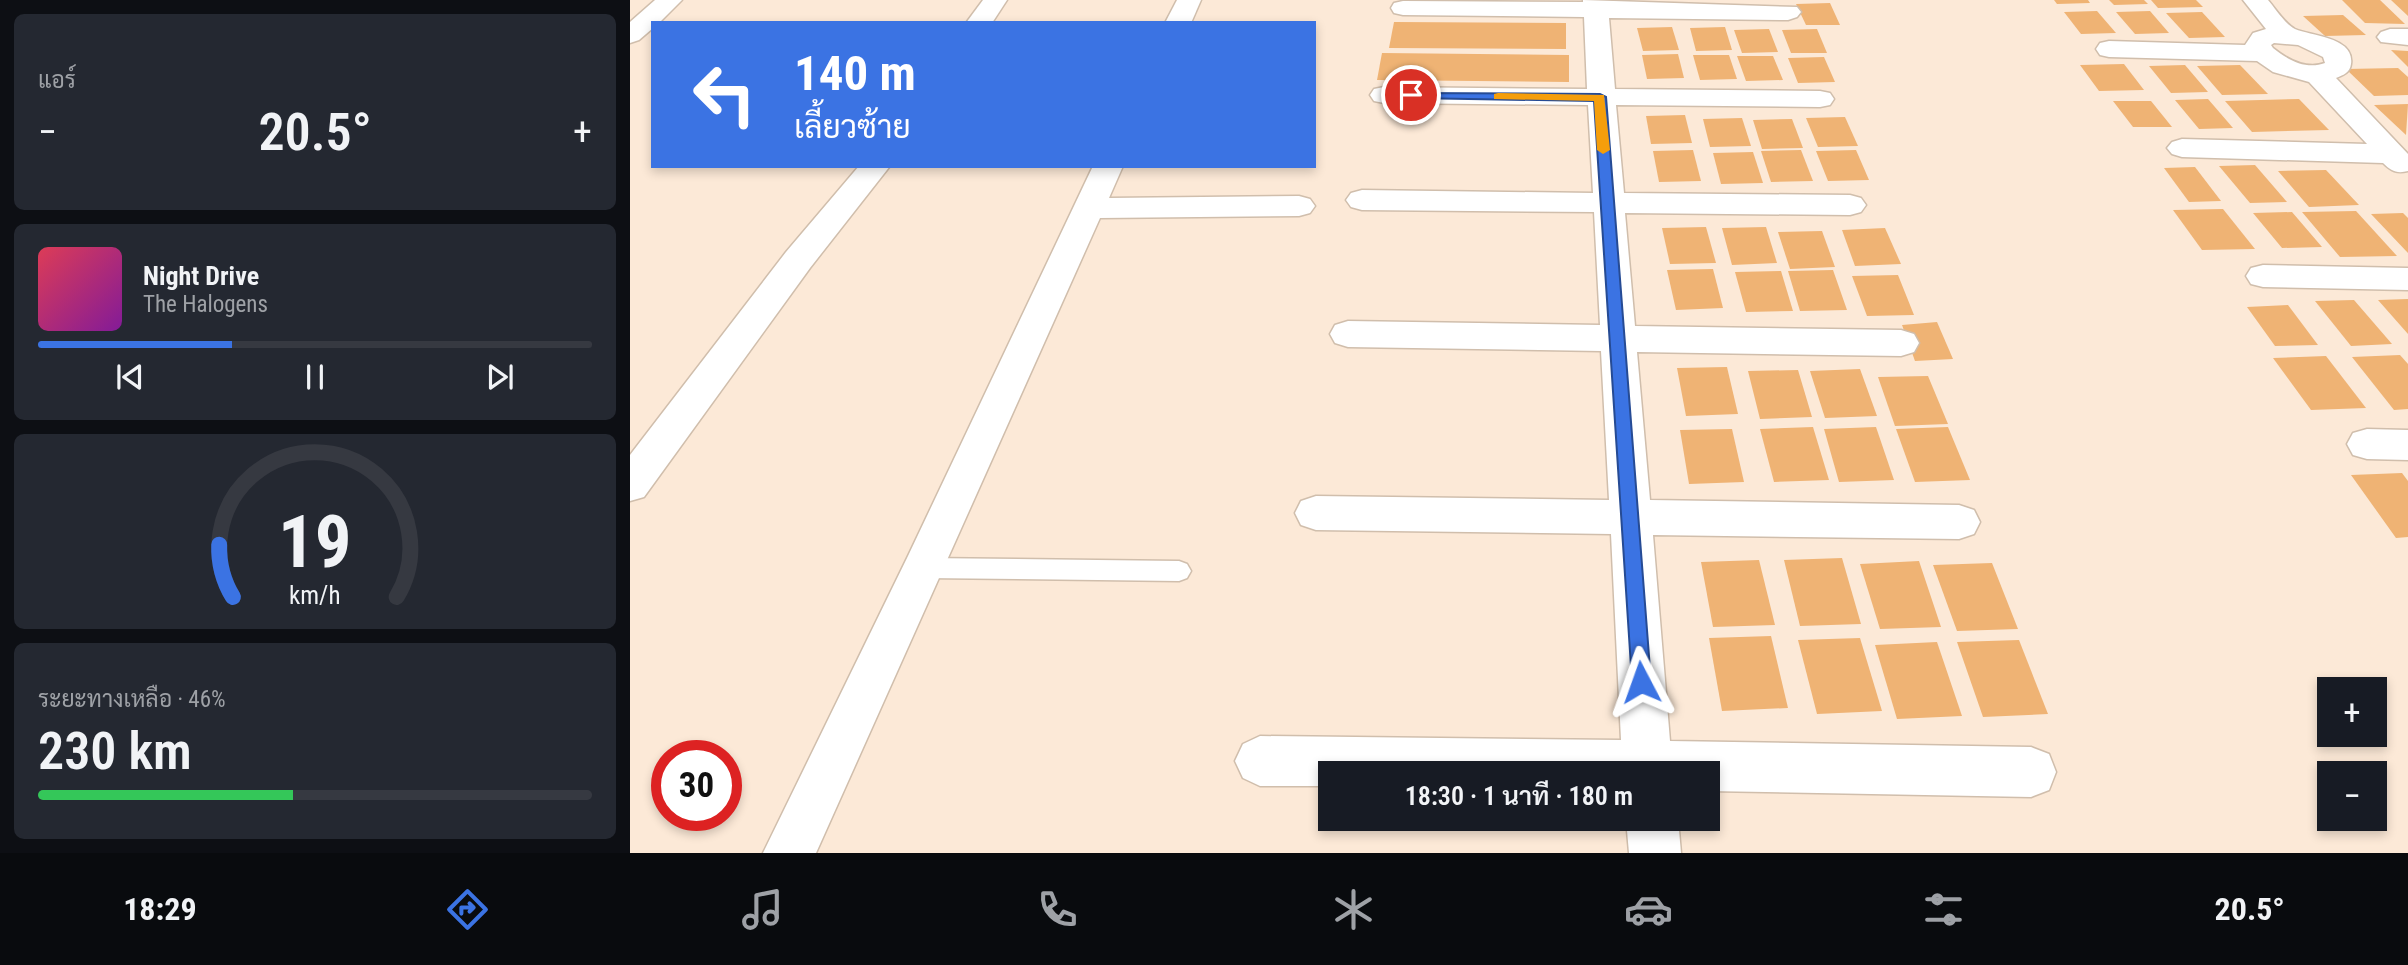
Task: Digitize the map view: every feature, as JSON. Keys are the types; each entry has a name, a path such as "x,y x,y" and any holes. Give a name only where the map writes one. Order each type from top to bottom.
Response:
{"street":[{"path":"630,35 670,0"},
{"path":"980,21 995,0"},
{"path":"1179,21 1189,0"},
{"path":"2255,0 2285,34"},
{"path":"1595,6 1647,761"},
{"path":"1403,8 1595,6 1788,12"},
{"path":"2109,49 2262,53 2287,68 2316,74 2333,71 2338,67 2337,56 2322,44 2285,34 2260,40 2258,45 2262,53"},
{"path":"2316,74 2400,163"},
{"path":"1384,95 1820,99"},
{"path":"2182,148 2400,163"},
{"path":"630,485 798,260 873,168"},
{"path":"789,853 924,568 1107,168"},
{"path":"1362,200 1850,205"},
{"path":"1088,208 1299,206"},
{"path":"2263,276 2408,279"},
{"path":"1348,334 1901,343"},
{"path":"2367,444 2408,445"},
{"path":"1316,513 1959,522"},
{"path":"1260,761 1318,762"},
{"path":"1720,770 2031,772"},
{"path":"1653,831 1655,853"}],"lane":[{"path":"924,568 1179,571"}],"building":[{"path":"2054,0 2088,0 2090,3 2057,4"},
{"path":"2109,0 2144,0 2148,4 2114,5"},
{"path":"2151,0 2196,0 2203,7 2158,8"},
{"path":"2342,0 2380,0 2405,24 2365,23"},
{"path":"2391,0 2408,0 2408,16"},
{"path":"1830,3 1840,25 1806,25 1796,4"},
{"path":"2097,11 2116,33 2081,34 2064,12"},
{"path":"2150,11 2169,33 2135,34 2116,12"},
{"path":"2202,12 2225,37 2189,38 2166,13"},
{"path":"2343,15 2366,35 2325,36 2303,16"},
{"path":"1394,22 1566,23 1566,49 1389,48"},
{"path":"1672,27 1679,50 1643,51 1637,28"},
{"path":"1725,27 1732,50 1696,51 1690,28"},
{"path":"1769,29 1778,52 1742,53 1734,30"},
{"path":"1817,29 1827,53 1791,53 1782,30"},
{"path":"2391,50 2408,51 2408,67"},
{"path":"1382,53 1569,55 1569,82 1377,80"},
{"path":"1678,54 1684,78 1647,79 1642,55"},
{"path":"1693,55 1729,55 1737,79 1700,80"},
{"path":"1737,56 1773,56 1783,80 1746,81"},
{"path":"1824,57 1835,82 1798,83 1788,58"},
{"path":"2124,64 2144,90 2099,91 2080,65"},
{"path":"2185,65 2208,92 2171,93 2149,66"},
{"path":"2240,65 2268,94 2222,95 2197,66"},
{"path":"2398,68 2408,77 2408,95 2374,96 2346,69"},
{"path":"2208,99 2233,128 2199,129 2175,100"},
{"path":"2299,99 2329,130 2252,132 2225,101"},
{"path":"2113,101 2151,101 2172,127 2133,127"},
{"path":"2408,104 2406,135 2374,105"},
{"path":"1685,115 1692,143 1651,144 1646,116"},
{"path":"1845,117 1858,146 1818,147 1806,118"},
{"path":"1742,118 1751,146 1710,147 1703,119"},
{"path":"1792,119 1803,148 1762,149 1753,120"},
{"path":"1693,150 1701,181 1659,182 1653,151"},
{"path":"1801,150 1813,181 1771,182 1761,151"},
{"path":"1856,150 1869,180 1828,181 1816,151"},
{"path":"1753,152 1763,183 1721,184 1713,153"},
{"path":"2255,165 2287,202 2250,203 2219,166"},
{"path":"2195,167 2221,201 2189,202 2164,168"},
{"path":"2326,170 2359,205 2309,207 2278,171"},
{"path":"2223,209 2255,249 2202,250 2173,210"},
{"path":"2356,211 2397,256 2340,257 2302,212"},
{"path":"2292,212 2322,247 2282,248 2253,213"},
{"path":"2403,213 2408,218 2408,253 2371,214"},
{"path":"1706,227 1716,263 1670,264 1662,228"},
{"path":"1766,227 1777,263 1732,265 1722,228"},
{"path":"1885,228 1901,264 1855,266 1842,230"},
{"path":"1822,231 1835,267 1790,269 1778,232"},
{"path":"1713,269 1723,308 1676,310 1667,270"},
{"path":"1833,270 1847,310 1800,311 1788,271"},
{"path":"1781,271 1793,311 1746,312 1735,272"},
{"path":"1898,275 1914,315 1867,316 1852,276"},
{"path":"2408,299 2408,334 2378,300"},
{"path":"2354,300 2392,344 2351,346 2315,301"},
{"path":"2288,305 2318,345 2275,346 2247,307"},
{"path":"1937,322 1953,359 1915,361 1902,325"},
{"path":"2400,355 2408,364 2408,409 2394,410 2352,357"},
{"path":"2326,356 2366,408 2311,410 2273,358"},
{"path":"1727,367 1738,414 1686,416 1677,368"},
{"path":"1860,369 1877,416 1825,418 1810,371"},
{"path":"1798,370 1812,417 1760,419 1748,371"},
{"path":"1928,376 1948,424 1895,426 1878,377"},
{"path":"1813,427 1829,480 1774,482 1760,429"},
{"path":"1876,427 1894,480 1839,482 1824,429"},
{"path":"1948,427 1970,480 1915,482 1896,429"},
{"path":"1732,429 1744,482 1689,484 1680,430"},
{"path":"2402,473 2408,481 2408,537 2396,538 2351,475"},
{"path":"1842,558 1861,624 1800,626 1784,560"},
{"path":"1759,560 1775,625 1713,627 1701,562"},
{"path":"1919,561 1941,627 1880,629 1860,564"},
{"path":"1992,563 2018,629 1957,631 1933,565"},
{"path":"1771,636 1788,708 1722,711 1709,638"},
{"path":"1860,638 1882,711 1817,714 1798,640"},
{"path":"2019,640 2048,714 1983,717 1957,642"},
{"path":"1937,642 1962,716 1897,719 1875,645"}],"slow traffic":[{"path":"1498,96 1600,97 1603,150"}],"route":[{"path":"1411,95 1600,97 1641,682"}]}
